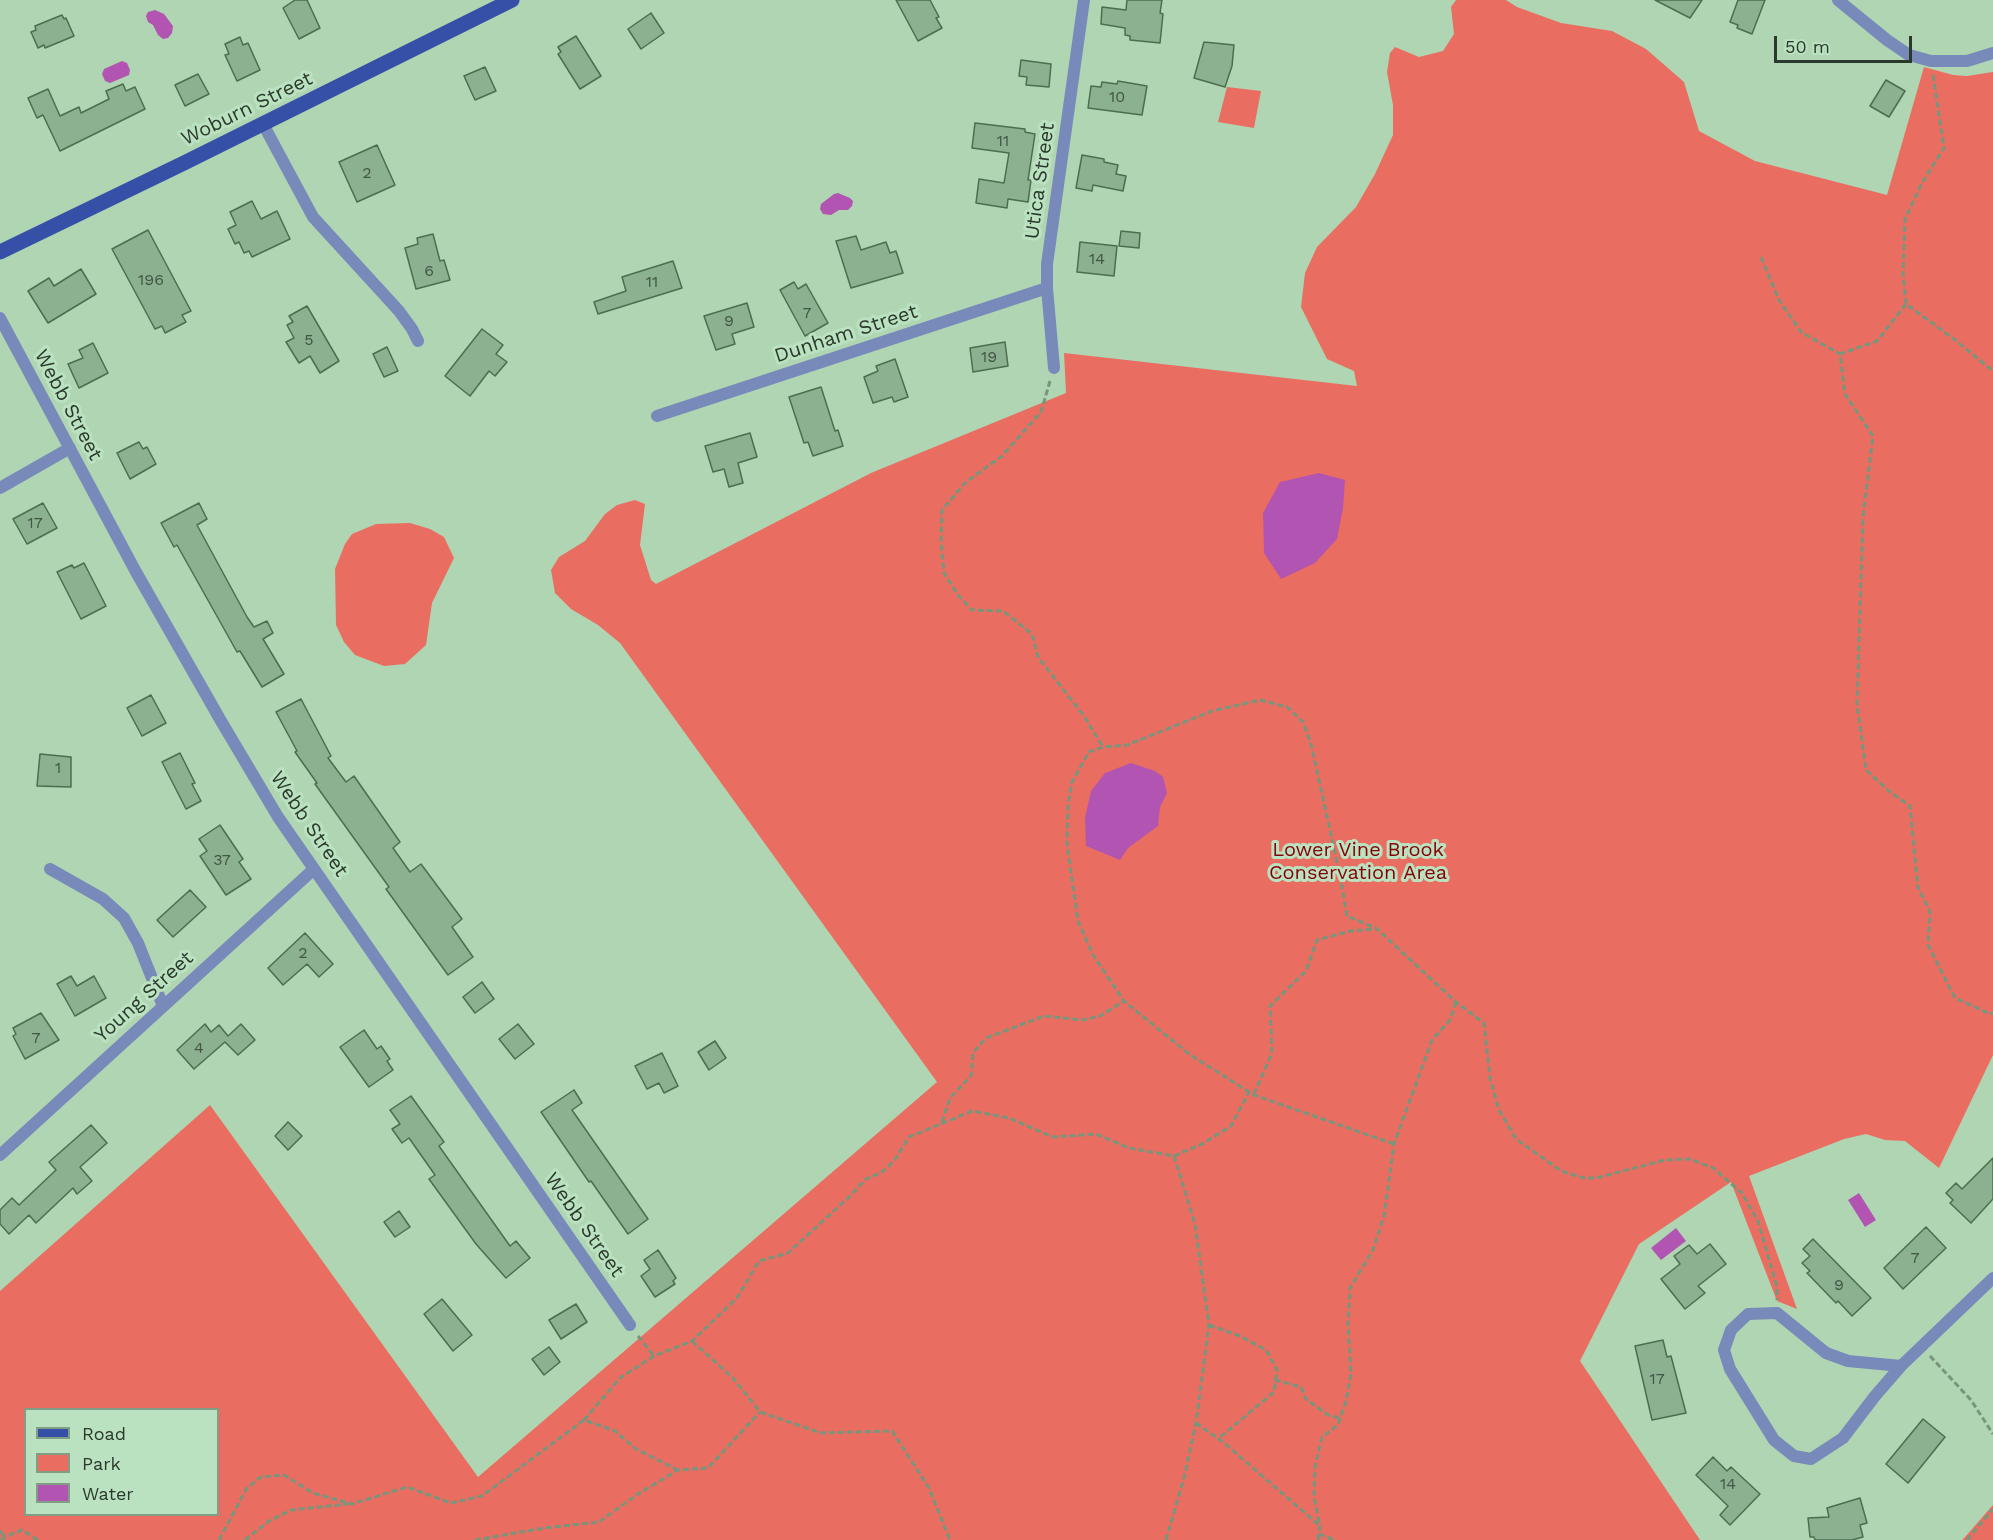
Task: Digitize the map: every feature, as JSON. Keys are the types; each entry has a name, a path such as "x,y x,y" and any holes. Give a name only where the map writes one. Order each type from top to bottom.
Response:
{"main road":[{"name":"Woburn Street","path":"0,252 512,0"}],"street":[{"name":"Utica Street","path":"1054,368 1047,264 1084,0"},
{"path":"1838,0 1909,55 1931,61 1967,61 1993,53"},
{"path":"263,124 313,217 399,311 418,341"},
{"name":"Dunham Street","path":"657,416 1047,288"},
{"name":"Webb Street","path":"0,318 136,572 220,721 278,817 630,1325"},
{"path":"0,488 70,448"},
{"path":"50,868 103,899 124,918 138,943 163,1006"},
{"name":"Young Street","path":"0,1155 314,868"},
{"path":"1901,1366 1848,1361 1826,1353 1777,1313 1748,1314 1731,1330 1724,1350 1730,1369 1774,1440 1794,1456 1811,1459 1843,1438 1901,1366 1993,1278"}],"path":[{"path":"1761,257 1779,300 1801,333 1840,354 1877,341 1906,304 1903,273 1905,219 1922,183 1944,148 1931,61"},
{"path":"1906,304 1993,371"},
{"path":"1840,354 1845,394 1873,436 1863,516 1857,704 1866,770 1890,792 1910,806 1918,888 1930,911 1928,945 1954,998 1990,1014 1993,1013"},
{"path":"1054,368 1041,412 1002,456 965,483 942,510 941,542 944,573 957,594 972,610 1003,611 1032,634 1038,657 1084,716 1103,747"},
{"path":"1394,1144 1254,1095 1189,1054 1124,1001 1093,955 1078,921 1067,844 1068,805 1072,782 1089,752 1103,747 1126,745 1212,711 1260,700 1287,707 1303,722 1314,756 1347,916 1376,928 1456,1002 1484,1023 1493,1088 1499,1110 1516,1139 1561,1171 1584,1178 1596,1178 1665,1160 1690,1159 1713,1168 1742,1193 1758,1221 1777,1287 1777,1313"},
{"path":"1254,1095 1272,1053 1270,1006 1306,971 1317,940 1350,931 1376,928"},
{"path":"942,1122 950,1098 971,1076 973,1053 986,1038 1044,1016 1083,1020 1101,1016 1124,1001"},
{"path":"1318,1540 1320,1526 1314,1497 1315,1467 1322,1437 1338,1425 1346,1401 1351,1374 1348,1325 1350,1288 1373,1250 1384,1216 1394,1144 1432,1040 1450,1020 1456,1002"},
{"path":"245,1540 269,1521 291,1510 352,1504 407,1487 451,1503 482,1496 585,1420 620,1378 654,1356 692,1341 737,1298 759,1261 788,1253 866,1179 882,1172 894,1161 909,1137 942,1122 972,1111 1009,1118 1053,1137 1096,1134 1129,1148 1174,1156 1202,1144 1231,1126 1249,1092"},
{"path":"1166,1540 1184,1478 1196,1423 1209,1325 1195,1224 1174,1156"},
{"path":"630,1325 654,1356"},
{"path":"1209,1325 1240,1336 1266,1350 1276,1370 1274,1392 1218,1438"},
{"path":"692,1341 733,1378 760,1412 821,1433 892,1431 929,1488 950,1540"},
{"path":"1921,1346 1971,1400 1993,1434"},
{"path":"1275,1380 1301,1387 1306,1399 1328,1415 1341,1418"},
{"path":"475,1540 544,1528 599,1522 638,1494 678,1470 708,1468 760,1412"},
{"path":"585,1420 615,1431 636,1449 678,1470"},
{"path":"1196,1423 1218,1438 1320,1526"},
{"path":"219,1540 248,1488 261,1477 284,1475 313,1493 352,1504"},
{"path":"1966,1540 1993,1509"},
{"path":"0,1531 3,1538 22,1530 38,1540"},
{"path":"1319,1534 1335,1540"}],"green space":[{"name":"Lower Vine Brook Conservation Area","path":"1456,0 1506,0 1517,7 1561,23 1612,31 1646,49 1684,82 1699,131 1755,161 1887,195 1924,67 1953,75 1967,76 1993,72 1993,1055 1939,1168 1905,1141 1885,1140 1866,1134 1844,1139 1749,1176 1797,1309 1777,1301 1731,1182 1639,1244 1580,1361 1700,1540 0,1540 0,1291 210,1105 478,1477 937,1082 620,643 598,625 571,609 555,593 551,570 559,557 585,541 605,514 617,505 635,500 645,504 640,545 651,580 656,584 871,473 1066,393 1064,353 1357,386 1354,371 1327,359 1301,307 1305,273 1317,247 1356,207 1375,174 1393,135 1393,105 1387,72 1390,53 1395,47 1419,57 1443,51 1454,34 1451,7"},
{"path":"1227,87 1261,91 1254,128 1218,122"},
{"path":"410,523 430,529 444,537 454,558 432,603 426,645 405,664 384,666 355,655 344,642 336,625 335,569 345,544 352,534 376,524"},
{"path":"1993,1505 1993,1540 1962,1540 1965,1537"}],"water":[{"path":"155,10 164,14 173,26 168,38 163,39 158,35 153,25 148,22 146,16 148,12"},
{"path":"122,61 127,63 130,70 129,75 110,83 105,81 102,74 104,69"},
{"path":"838,193 850,198 853,201 852,206 848,210 839,210 831,215 823,214 820,209 821,204"},
{"path":"1319,473 1345,480 1337,539 1315,563 1281,579 1264,553 1263,513 1280,482"},
{"path":"1131,763 1155,771 1163,777 1167,793 1160,807 1158,826 1128,848 1120,860 1086,846 1085,818 1091,791 1105,773"},
{"path":"1859,1193 1876,1220 1865,1227 1848,1200"},
{"path":"1676,1228 1686,1241 1661,1260 1651,1248"}],"building":[{"path":"295,0 307,0 320,28 299,39 283,8"},
{"path":"896,0 930,0 942,28 918,41"},
{"path":"1127,0 1162,0 1160,43 1130,40 1130,36 1125,35 1125,28 1101,24 1102,7 1126,10"},
{"path":"1655,0 1702,0 1690,18"},
{"path":"1738,0 1765,0 1752,34 1737,28 1738,25 1730,22"},
{"path":"651,13 664,33 641,49 628,29"},
{"path":"62,15 64,19 66,18 74,36 45,48 44,45 38,48 31,32 36,30 35,26"},
{"path":"576,36 601,76 580,89 558,54 561,52 558,47"},
{"path":"240,37 243,45 248,43 260,70 237,81 225,55 229,54 225,44"},
{"path":"1204,42 1234,45 1232,66 1225,87 1194,78"},
{"path":"1021,60 1051,64 1049,87 1026,85 1027,77 1019,76"},
{"path":"485,67 496,91 475,100 464,76"},
{"path":"198,74 209,94 185,106 175,85"},
{"path":"1886,80 1905,91 1889,117 1870,106"},
{"path":"1118,81 1147,86 1142,115 1088,108 1091,86 1101,87 1102,82 1117,84"},
{"path":"123,84 126,91 135,87 145,109 60,151 43,115 37,118 28,98 48,89 60,116 79,107 81,113 109,99 106,91"},
{"path":"975,123 1025,129 1025,132 1035,134 1028,180 1031,180 1028,202 1008,199 1007,208 976,203 979,179 1004,183 1009,153 972,148"},
{"path":"377,145 395,185 357,202 339,162"},
{"path":"1082,155 1104,159 1104,162 1118,165 1116,174 1126,176 1123,191 1093,185 1092,191 1076,188"},
{"path":"252,201 261,219 277,211 290,239 252,257 249,251 244,253 239,242 235,244 228,229 236,225 230,212"},
{"path":"148,230 191,311 182,315 186,322 165,333 162,326 155,329 112,249"},
{"path":"1121,231 1140,233 1139,248 1119,246"},
{"path":"433,234 440,261 444,260 450,280 416,289 405,248 418,244 417,238"},
{"path":"856,236 861,250 886,242 890,253 896,251 903,273 851,288 836,241"},
{"path":"1080,242 1117,246 1114,276 1077,272"},
{"path":"673,261 682,288 598,314 594,302 626,291 622,277"},
{"path":"81,269 96,294 48,323 28,291 49,278 54,286"},
{"path":"794,282 798,289 806,284 828,323 805,336 780,290"},
{"path":"747,303 754,327 732,334 735,344 716,350 704,316"},
{"path":"307,306 339,361 320,373 310,356 299,363 286,342 294,338 287,325 293,322 289,316"},
{"path":"482,329 503,345 496,354 507,362 495,376 489,371 470,396 445,376"},
{"path":"1005,342 1008,366 973,372 970,348"},
{"path":"93,343 108,373 79,388 68,364 83,358 79,350"},
{"path":"387,347 398,371 384,377 373,354"},
{"path":"895,359 908,397 894,402 892,397 873,403 864,377 878,371 876,366"},
{"path":"821,387 835,431 838,430 843,446 813,456 808,442 804,443 789,397"},
{"path":"750,433 757,457 738,463 743,483 729,487 724,469 713,472 705,446"},
{"path":"139,442 143,449 147,447 156,464 130,479 117,453"},
{"path":"43,503 57,528 27,544 13,519"},
{"path":"199,503 207,519 197,525 247,617 254,627 267,621 273,633 263,639 284,674 262,687 240,651 237,652 177,545 174,547 161,523"},
{"path":"84,563 106,606 81,619 57,572 72,565 74,568"},
{"path":"151,695 166,723 142,736 127,708"},
{"path":"301,699 331,756 328,758 346,782 354,776 400,842 393,848 410,872 421,864 462,919 452,927 473,957 448,975 386,889 389,887 315,784 317,783 295,752 297,751 276,712"},
{"path":"180,753 201,801 186,809 162,762"},
{"path":"40,754 71,757 71,787 37,786"},
{"path":"220,825 243,859 239,862 251,879 226,895 200,856 207,851 199,839"},
{"path":"190,890 206,907 173,937 157,920"},
{"path":"305,933 333,964 319,977 307,964 283,985 268,968"},
{"path":"71,976 77,986 94,976 106,998 75,1016 57,984"},
{"path":"482,982 494,999 475,1013 463,997"},
{"path":"41,1013 59,1040 25,1059 13,1036 16,1034 13,1028"},
{"path":"205,1024 211,1032 219,1025 228,1036 241,1024 255,1040 238,1055 225,1042 194,1069 177,1050"},
{"path":"518,1024 534,1044 515,1059 499,1039"},
{"path":"364,1030 377,1049 381,1046 390,1059 387,1061 393,1070 369,1087 340,1047"},
{"path":"715,1041 726,1058 709,1070 698,1052"},
{"path":"662,1053 678,1086 664,1093 659,1083 647,1089 635,1066"},
{"path":"574,1090 582,1103 572,1110 648,1219 628,1234 541,1112"},
{"path":"411,1096 444,1142 439,1146 510,1246 516,1241 530,1258 506,1278 476,1244 429,1179 435,1175 409,1138 402,1143 392,1129 400,1124 390,1110"},
{"path":"288,1122 302,1136 288,1150 275,1136"},
{"path":"91,1125 107,1143 80,1167 92,1181 77,1194 73,1188 36,1223 29,1215 9,1234 0,1224 0,1210 12,1198 19,1205 56,1170 49,1162"},
{"path":"1993,1158 1993,1199 1971,1223 1950,1203 1953,1200 1946,1193 1956,1183 1962,1189"},
{"path":"399,1211 410,1227 395,1237 384,1222"},
{"path":"1926,1227 1946,1248 1903,1289 1884,1268"},
{"path":"1813,1239 1871,1298 1852,1316 1807,1273 1810,1271 1802,1263 1810,1256 1803,1249"},
{"path":"1710,1244 1726,1264 1698,1286 1705,1293 1685,1309 1661,1279 1680,1264 1674,1256 1689,1245 1697,1254"},
{"path":"658,1250 676,1278 673,1281 675,1284 655,1297 641,1276 650,1269 644,1260"},
{"path":"442,1299 472,1335 453,1351 424,1314"},
{"path":"576,1304 587,1322 561,1339 549,1320"},
{"path":"1663,1340 1667,1357 1671,1356 1686,1413 1652,1420 1635,1346"},
{"path":"549,1347 560,1362 544,1375 532,1359"},
{"path":"1923,1419 1945,1437 1908,1483 1886,1464"},
{"path":"1713,1457 1727,1471 1731,1467 1760,1494 1730,1525 1720,1515 1728,1506 1696,1475"},
{"path":"1860,1498 1867,1523 1860,1525 1863,1537 1852,1540 1815,1540 1814,1537 1810,1537 1808,1518 1829,1517 1827,1508"}]}
